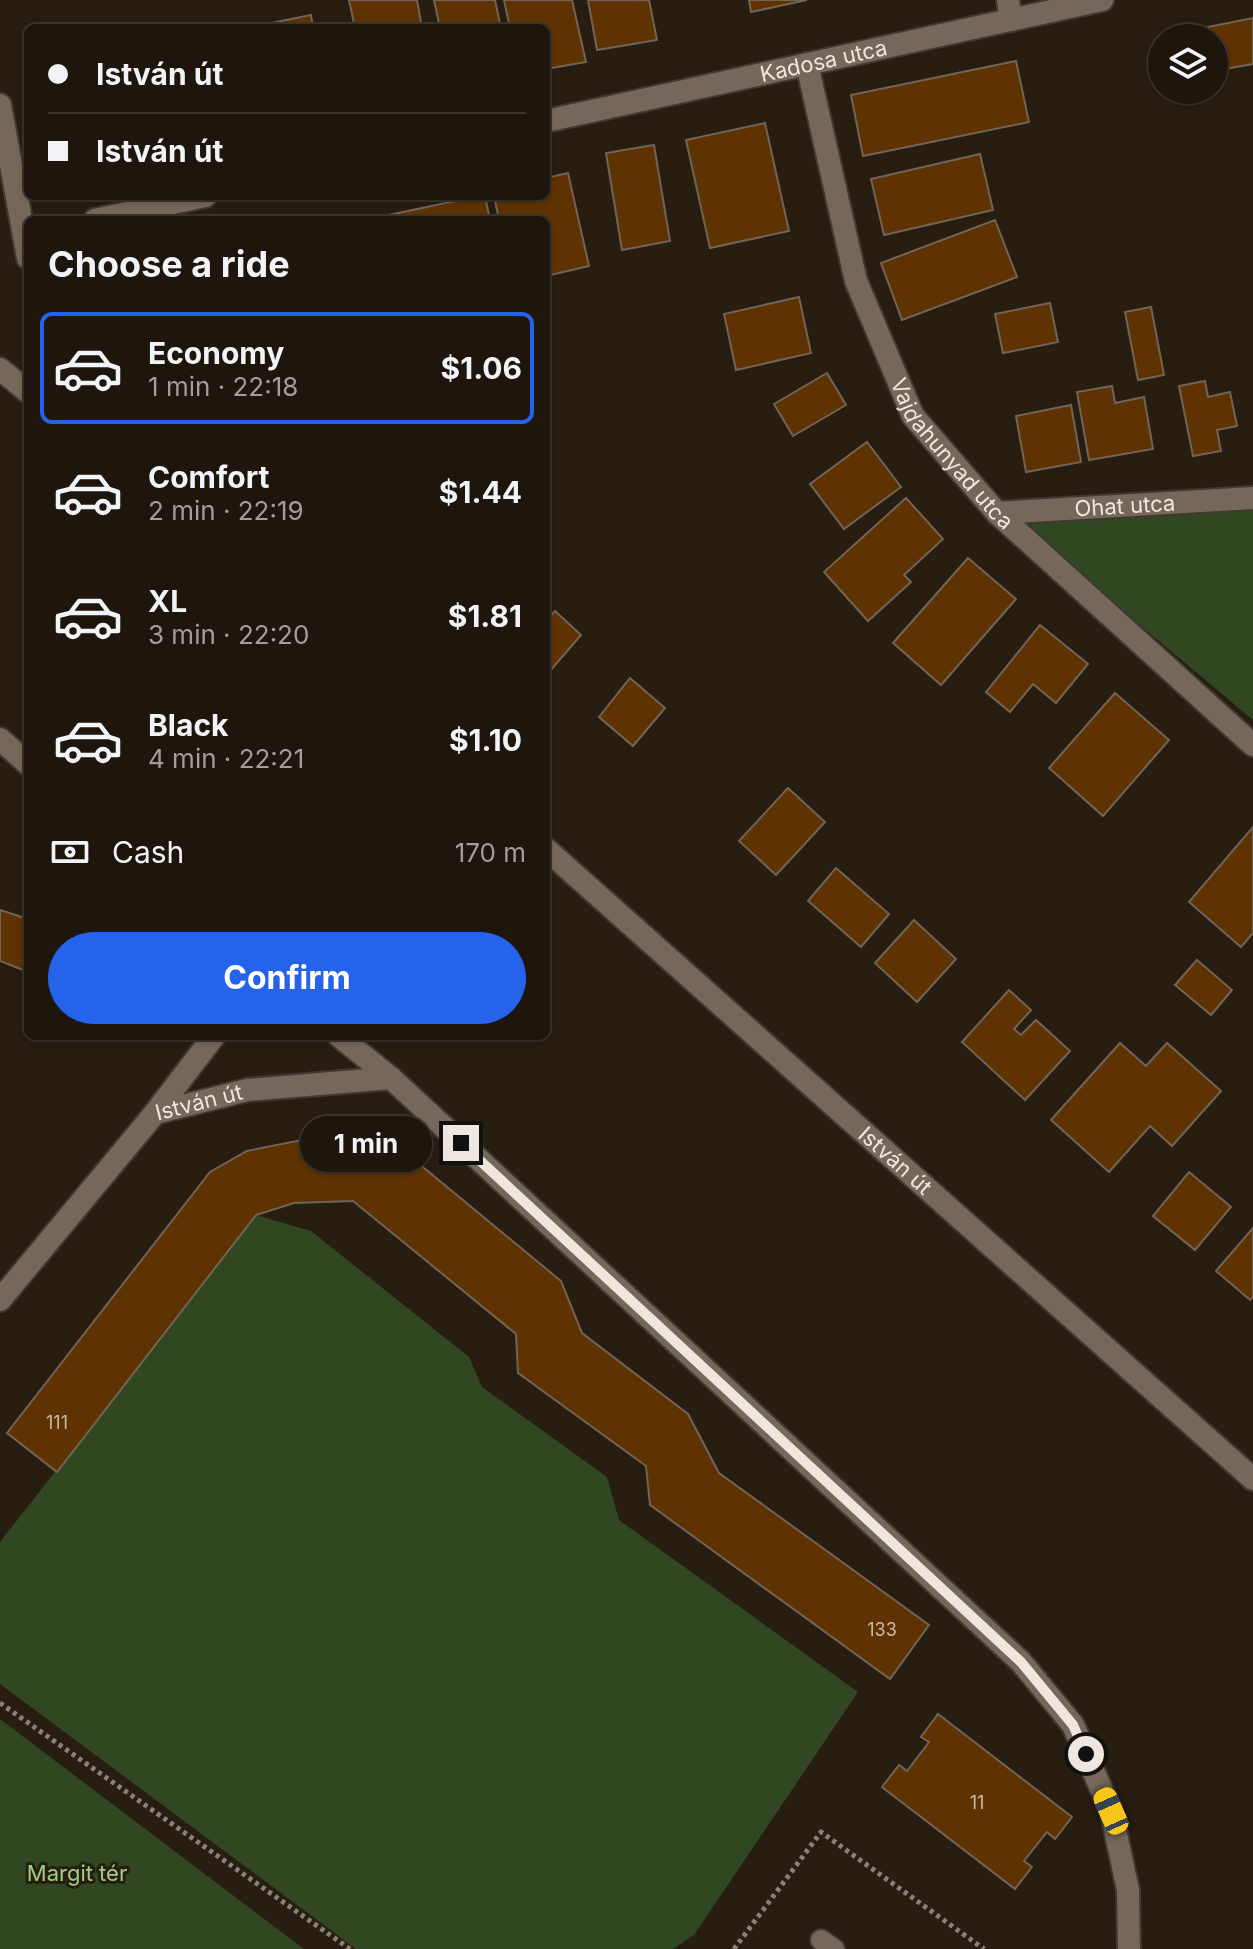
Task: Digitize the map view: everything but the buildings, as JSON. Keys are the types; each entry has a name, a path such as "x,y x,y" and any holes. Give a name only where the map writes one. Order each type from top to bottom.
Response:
{"street":[{"name":"Kadosa utca","path":"550,120 807,64 1010,10 1102,0"},
{"name":"Vajdahunyad utca","path":"807,64 856,281 913,416 997,513 1253,745"},
{"path":"0,105 24,232"},
{"path":"113,216 187,200"},
{"path":"0,369 24,389"},
{"name":"Ohat utca","path":"997,513 1253,498"},
{"path":"0,739 24,760"},
{"name":"István út","path":"550,853 1250,1478"},
{"path":"155,1113 211,1040"},
{"path":"344,1040 391,1078 1021,1662 1073,1725 1111,1811 1128,1890 1129,1949"},
{"name":"István út","path":"0,1300 155,1113 247,1090 391,1078"}],"path":[{"path":"0,1703 350,1949"},
{"path":"734,1949 821,1832 984,1949"}],"green space":[{"path":"1253,509 1253,720 1016,521"},
{"path":"256,1215 311,1231 469,1357 482,1387 607,1477 619,1520 858,1692 694,1935 673,1949 356,1949 0,1684 0,1542"},
{"name":"Margit tér","path":"0,1719 304,1949 0,1949"}],"route":[{"path":"461,1143 1021,1662 1073,1725 1086,1754"}]}
